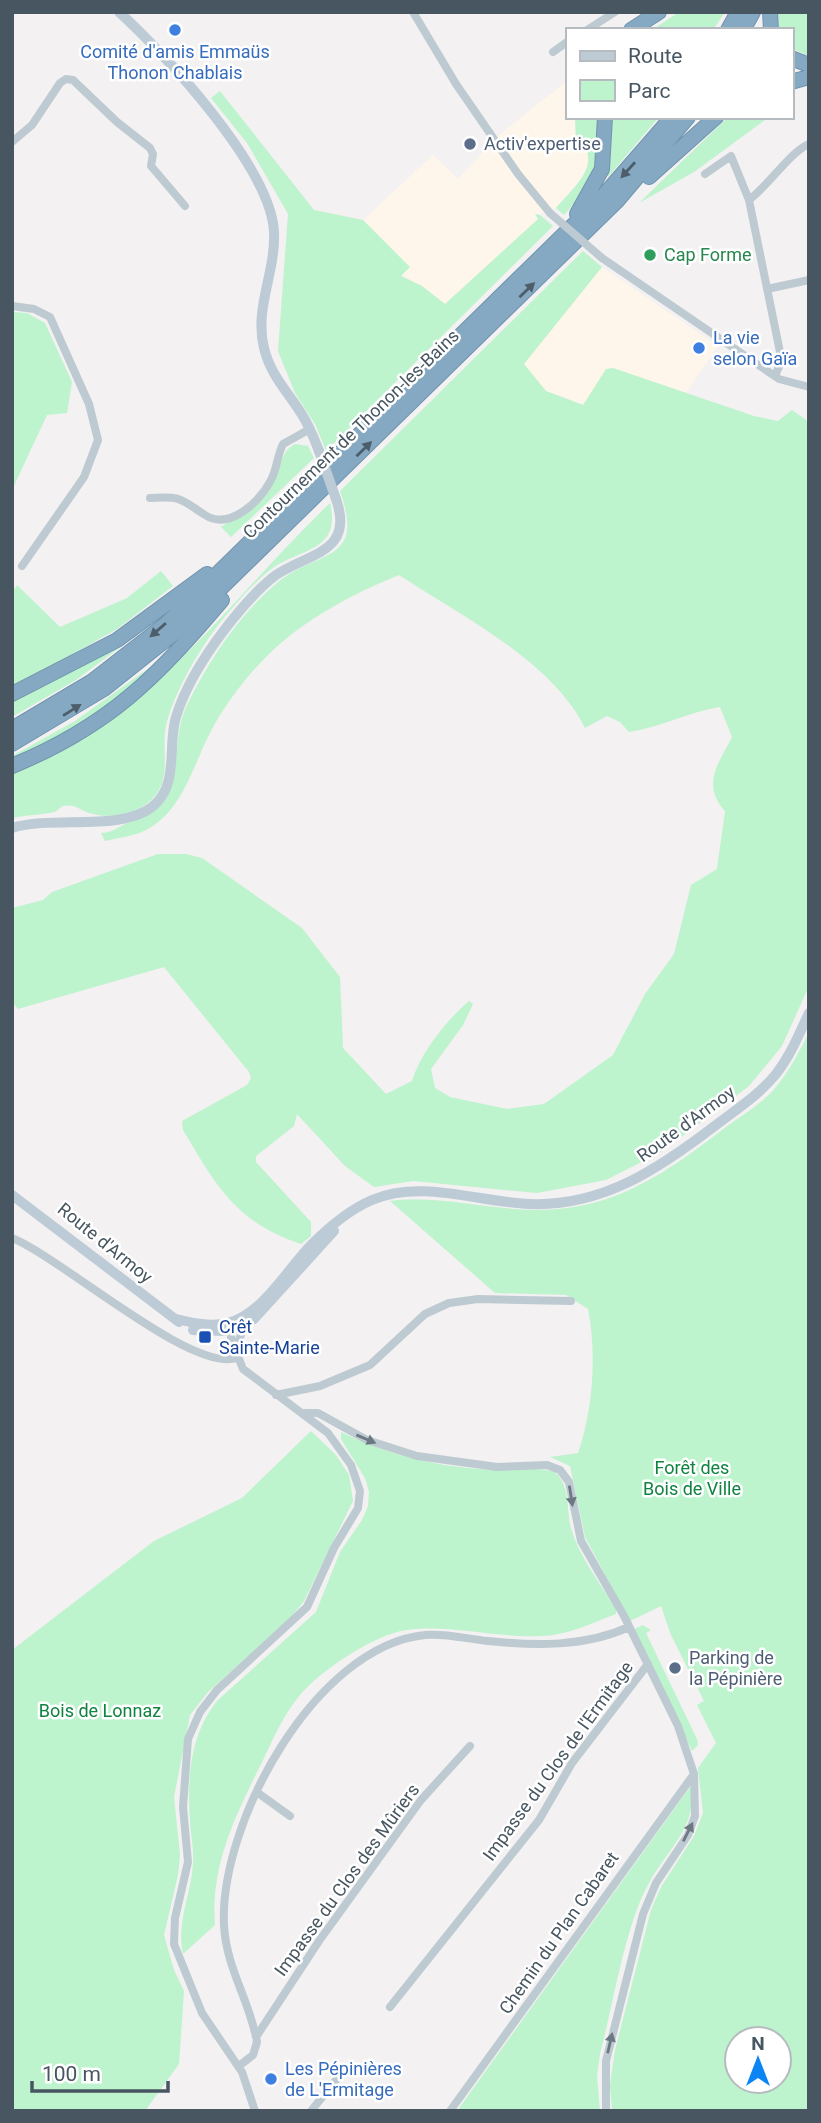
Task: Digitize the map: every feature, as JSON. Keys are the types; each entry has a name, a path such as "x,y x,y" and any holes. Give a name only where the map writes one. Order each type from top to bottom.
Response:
{"highway":[{"path":"634,28 659,12"},
{"path":"729,28 738,12"},
{"path":"744,28 753,12"},
{"path":"563,236 600,176 605,153 605,119"},
{"name":"Contournement de Thonon-les-Bains","path":"12,729 91,682 146,641 563,236 629,168 669,119"},
{"name":"Contournement de Thonon-les-Bains","path":"12,744 74,709 132,668 198,611 597,221 643,173 686,119"},
{"path":"597,221 714,119"},
{"path":"12,766 89,728 142,688 172,658 280,531"},
{"path":"12,694 85,658 138,626 260,532"}],"main road":[{"path":"12,828 41,822 129,818 155,804 169,779 173,731 179,707 212,648 234,618 272,579 331,545 340,523 336,499 310,429 276,379 263,346 261,311 274,246 274,223 267,201 219,121 119,12"},
{"name":"Route d'Armoy","path":"12,1195 176,1319 195,1330 235,1325 265,1310 340,1223 372,1200 403,1192 545,1204 578,1199 636,1181 678,1155 760,1091 785,1062 809,1013"}],"street":[{"path":"413,12 460,91 530,191 550,213 602,258 775,376 809,387"},
{"path":"590,28 615,12"},
{"path":"553,52 566,43"},
{"path":"12,142 32,125 60,83 66,79 73,80 117,122 150,148 153,154 151,166 185,206"},
{"path":"749,200 766,188 799,149 809,144"},
{"path":"705,174 731,156 749,200 781,355 775,376"},
{"path":"767,289 809,280"},
{"path":"12,306 34,309 50,317 89,404 97,440 84,477 37,550 22,566"},
{"path":"150,498 187,501 215,520 237,515 267,487 283,444 310,429"},
{"path":"12,1238 45,1254 108,1300 162,1332 214,1359 237,1358"},
{"path":"276,1395 320,1386 370,1365 425,1314 449,1303 478,1299 571,1301"},
{"path":"235,1325 237,1358 247,1374 328,1433 351,1465 360,1491 358,1508 334,1548 307,1607 207,1701 194,1723 187,1748 183,1807 188,1862 175,1918 174,1944 202,2013 239,2066 255,2111"},
{"path":"304,1413 318,1413 367,1440 416,1455 498,1467 547,1465 560,1470 569,1482 578,1534 648,1664 683,1739 694,1774 696,1807 692,1826 656,1883 643,1914 606,2061 606,2111"},
{"path":"256,2037 230,1967 224,1909 236,1843 258,1793 298,1722 315,1699 345,1671 388,1644 414,1637 441,1635 512,1643 555,1644 598,1637 629,1627"},
{"name":"Impasse du Clos de l'Ermitage","path":"390,2007 538,1821 572,1763 648,1664"},
{"name":"Impasse du Clos des Mûriers","path":"239,2066 255,2051 256,2037 318,1941 413,1812 470,1746"},
{"name":"Chemin du Plan Cabaret","path":"450,2111 694,1774"},
{"path":"258,1793 290,1816"},
{"path":"311,2111 336,2080"}],"shaded area":[{"path":"566,82 566,119 575,119 576,143 580,140 589,153 589,163 582,177 556,208 536,215 539,219 445,304 422,286 401,275 409,267 363,220 433,155 458,179 500,134"},
{"path":"602,267 718,346 686,393 613,368 606,370 584,405 546,391 523,365"}],"green space":[{"path":"679,12 725,12 714,28 655,28"},
{"path":"778,12 809,12 809,56 793,49 793,28 779,28"},
{"path":"220,91 314,210 363,220 410,267 401,276 422,286 445,304 538,219 535,214 553,226 326,451 315,424 295,393 278,351 288,214 247,143 211,98"},
{"path":"575,119 598,119 598,164 577,200 564,215 556,208 577,185 587,168 586,150 580,141 576,143"},
{"path":"609,119 657,119 608,177"},
{"path":"726,119 766,119 694,172 639,203"},
{"path":"583,251 602,267 524,364 546,391 583,405 606,369 613,368 754,416 778,421 792,410 809,422 809,986 782,1046 749,1086 661,1152 606,1180 537,1193 413,1181 374,1187 345,1166 297,1114 294,1126 256,1156 256,1162 311,1222 311,1236 301,1244 259,1225 243,1213 217,1184 183,1130 182,1121 247,1085 251,1078 249,1072 164,967 18,1009 12,1002 12,908 43,900 52,892 158,854 186,854 202,858 302,928 340,977 343,1048 386,1094 412,1081 421,1059 435,1038 469,1001 473,1004 463,1025 431,1069 435,1088 450,1097 507,1109 544,1104 613,1055 645,994 674,954 691,885 717,869 725,811 714,792 714,774 732,737 720,707 629,732 620,722 607,716 585,728 570,704 528,661 476,623 399,575 329,609 296,631 267,656 244,681 224,710 179,798 159,821 142,832 105,841 101,833 113,831 151,812 164,800 172,786 181,722 206,670 238,623 263,596 293,572 334,552 342,543 347,531 340,491"},
{"path":"12,312 27,313 45,323 72,382 67,413 47,415 12,490"},
{"path":"295,444 308,446 314,458 231,537 221,527 243,511 263,491 275,477 287,451"},
{"path":"330,503 332,519 330,531 324,540 263,576 219,624 197,657 177,693 168,718 162,783 149,802 137,809 115,815 93,814 68,805 54,812 12,818 12,774 63,749 108,720 148,689 185,655"},
{"path":"161,571 173,586 117,629 12,688 12,593 17,585 60,627 127,598"},
{"path":"137,631 138,634 76,680 12,717 12,699"},
{"path":"167,655 101,716 12,763 12,756 75,721"},
{"name":"Forêt des Bois de Ville","path":"809,1032 809,2111 612,2111 610,2085 615,2050 651,1910 661,1887 694,1836 703,1813 698,1768 716,1743 697,1705 704,1701 671,1635 661,1606 630,1621 585,1537 570,1466 550,1457 578,1453 583,1436 593,1363 588,1309 566,1295 495,1293 390,1201 444,1201 534,1210 563,1209 614,1196 660,1174 759,1104 781,1081"},
{"name":"Bois de Lonnaz","path":"311,1431 336,1455 349,1475 353,1501 304,1601 291,1617 208,1692 190,1715 174,1797 180,1855 178,1875 164,1935 174,1970 184,1991 179,2064 145,2111 12,2111 12,1650 154,1541 242,1498"},
{"path":"341,1432 378,1448 436,1463 477,1469 534,1469 555,1472 564,1484 575,1539 616,1609 616,1614 579,1628 550,1635 523,1636 440,1629 407,1630 380,1638 321,1675 300,1695 284,1718 235,1819 217,1881 215,1925 183,1954 181,1931 193,1864 189,1789 196,1742 201,1727 218,1700 316,1612 340,1552 362,1520 368,1506 369,1492 365,1478 341,1439"},
{"path":"643,1625 651,1630 646,1633 697,1739 698,1745 692,1751 634,1629"},
{"path":"690,1787 690,1814 679,1838 649,1883 626,1943 600,2054 597,2076 600,2111 457,2111"}],"place":[{"name":"Comité d'amis Emmaüs Thonon Chablais","path":"175,30"},
{"name":"Activ'expertise","path":"470,144"},
{"name":"Cap Forme","path":"650,255"},
{"name":"La vie selon Gaïa","path":"699,348"},
{"name":"Crêt Sainte-Marie","path":"205,1337"},
{"name":"Parking de la Pépinière","path":"675,1668"},
{"name":"Les Pépinières de L'Ermitage","path":"271,2079"}]}
